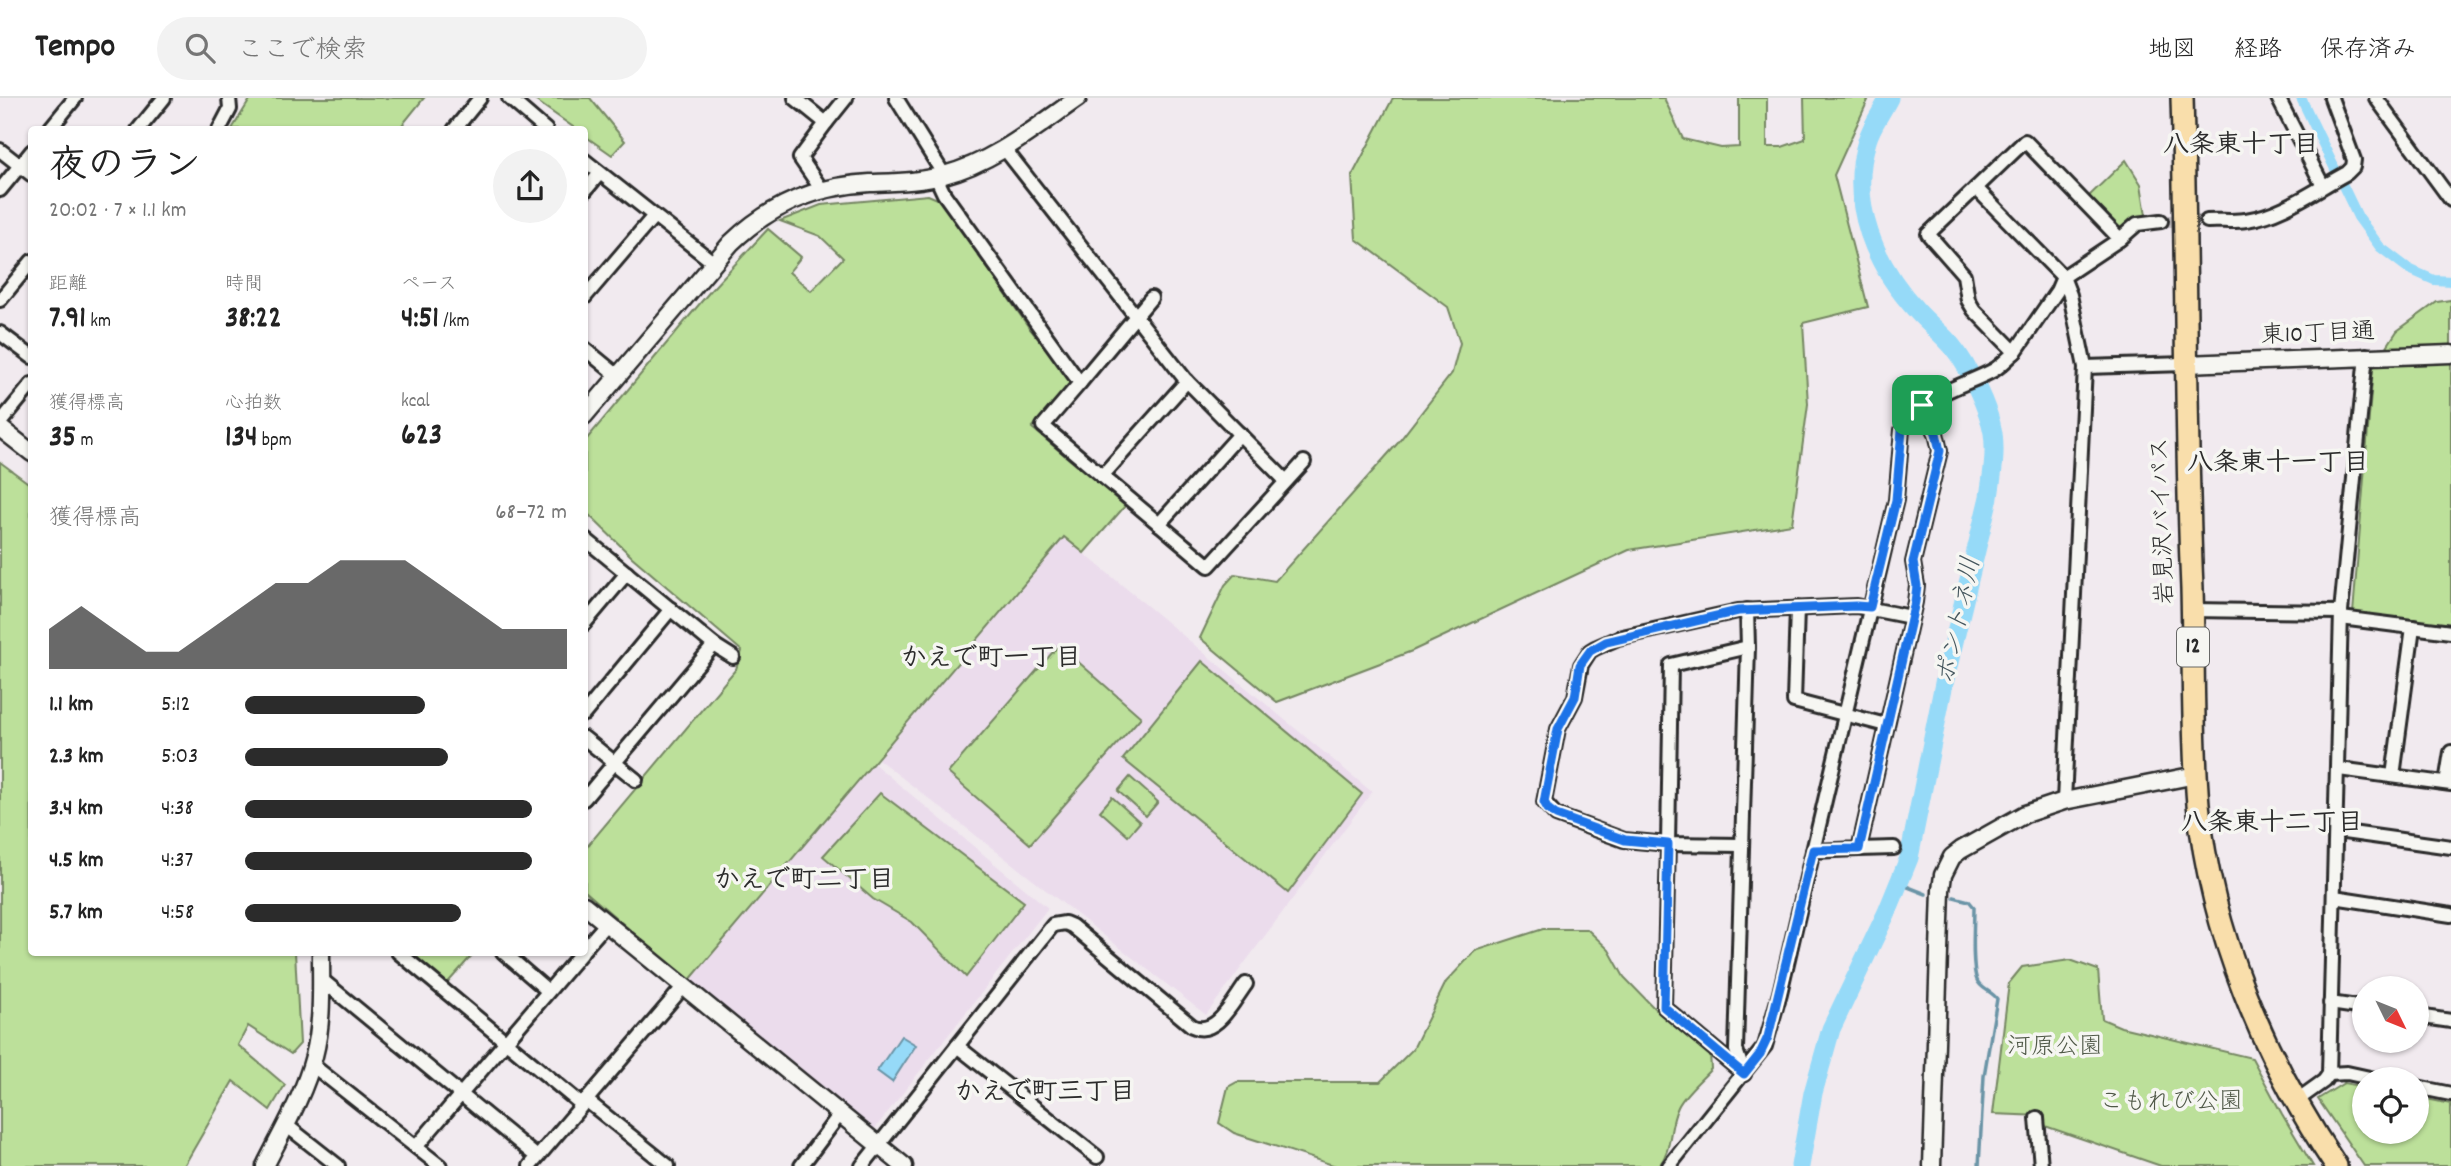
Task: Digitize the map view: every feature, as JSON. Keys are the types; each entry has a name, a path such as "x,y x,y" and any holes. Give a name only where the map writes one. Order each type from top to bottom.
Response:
{"highway":[{"name":"岩見沢バイパス","path":"2182,98 2196,775 2207,865 2229,949 2256,1022 2296,1101 2336,1166"}],"street":[{"path":"52,126 75,98"},
{"path":"141,126 164,98"},
{"path":"221,126 230,109 229,98"},
{"path":"457,126 480,98"},
{"path":"509,98 541,126"},
{"path":"795,98 825,123"},
{"path":"822,190 800,158 845,98"},
{"path":"896,98 940,176 944,194 1080,383"},
{"path":"588,411 714,263 744,231 769,212 800,196 822,190 940,176 968,168 1004,148 1078,98"},
{"path":"2278,98 2326,184"},
{"path":"2207,220 2260,217 2347,173 2353,167 2354,160 2331,98"},
{"path":"2376,98 2451,200"},
{"path":"2015,352 1974,310 1968,300 1964,275 1927,234 2025,141 2120,239"},
{"path":"1004,148 1187,381 1286,481"},
{"path":"0,149 28,172"},
{"path":"0,190 28,156"},
{"path":"588,163 714,263"},
{"path":"588,187 600,173"},
{"path":"1976,188 2063,276 2070,295 2085,368 2064,801"},
{"path":"588,293 654,216"},
{"path":"1669,1166 1760,1054 1768,1037 1896,500 1902,430 1906,421 1922,405 2003,364 2015,352 2057,291 2063,276 2137,225 2161,221"},
{"path":"0,300 28,266"},
{"path":"1151,298 1043,426 1209,566 1304,462"},
{"path":"0,333 28,354"},
{"path":"588,351 618,376"},
{"name":"東10丁目通","path":"2186,364 2366,355 2451,354"},
{"path":"2296,1101 2324,1081 2329,1074 2341,615 2366,355"},
{"path":"2085,368 2186,364"},
{"path":"1102,476 1187,381"},
{"path":"0,423 28,389"},
{"path":"1859,849 1911,617 1917,586 1913,562 1940,451 1936,433 1922,405"},
{"path":"0,428 28,450"},
{"path":"1159,524 1240,434"},
{"path":"588,541 714,645 733,657"},
{"path":"588,619 627,573"},
{"path":"1741,845 1668,844 1625,840 1556,815 1548,809 1544,802 1558,729 1575,697 1580,665 1590,651 1618,638 1747,610 1870,607 1911,617"},
{"path":"1797,608 1794,701 1845,716 1886,724"},
{"path":"588,709 671,609"},
{"path":"1744,1074 1736,1050 1747,610"},
{"path":"2192,610 2341,615 2451,632"},
{"path":"2393,776 2413,627"},
{"path":"588,794 714,645"},
{"path":"1744,1074 1664,1007 1671,665 1748,647"},
{"path":"588,741 636,780"},
{"path":"2339,769 2449,783 2451,752"},
{"path":"1932,1166 1943,875 1947,863 1961,850 2025,814 2064,801 2196,775"},
{"path":"2337,831 2451,847"},
{"path":"1813,850 1894,848"},
{"path":"2334,897 2451,915"},
{"path":"588,908 904,1166"},
{"path":"862,1166 1053,925 1059,923 1072,926 1199,1030 1208,1029 1218,1021 1246,984"},
{"path":"588,945 607,924"},
{"path":"265,1166 286,1125 311,1064 318,1031 321,956"},
{"path":"403,956 505,1041 668,1166"},
{"path":"508,956 548,991"},
{"path":"416,1146 579,956"},
{"path":"322,980 460,1094 534,1162 684,986"},
{"path":"2330,1003 2352,1006"},
{"path":"2429,1018 2451,1021"},
{"path":"957,1046 1097,1157"},
{"path":"311,1064 440,1166"},
{"path":"2329,1074 2352,1074"},
{"path":"2429,1089 2451,1094"},
{"path":"801,1166 840,1114"},
{"path":"2036,1118 2040,1164"},
{"path":"286,1125 338,1166"}],"shaded area":[{"path":"1064,537 1372,792 1206,1015 878,759"},
{"path":"873,763 1048,908 873,1131 689,981"}],"green space":[{"path":"251,98 424,98 401,126 234,126"},
{"path":"532,98 590,98 625,141 612,155 588,138 588,126 572,126"},
{"path":"1393,98 1664,98 1683,139 1721,148 1739,147 1739,98 1767,98 1767,147 1782,147 1805,139 1804,98 1869,98 1834,175 1868,307 1803,323 1808,404 1792,524 1629,550 1412,651 1277,702 1200,638 1225,585 1235,574 1275,581 1397,444 1452,373 1460,343 1448,307 1356,239 1352,176"},
{"path":"2126,160 2141,184 2146,215 2135,221 2121,235 2086,199"},
{"path":"928,195 940,200 1030,329 1073,381 1032,428 1125,506 1084,553 1064,537 689,981 588,894 588,845 736,669 742,651 632,557 588,514 588,437 712,289 768,229 801,257 789,272 811,291 843,258 820,236 780,221 821,205"},
{"path":"2451,300 2451,625 2353,613 2373,368 2397,331 2437,302"},
{"path":"0,462 28,483 28,956 295,956 300,1044 291,1054 248,1026 238,1045 285,1085 270,1110 233,1081 184,1166 0,1166"},
{"path":"1059,645 1141,717 1030,844 948,773"},
{"path":"1202,661 1362,794 1288,893 1123,759"},
{"path":"1130,777 1158,802 1146,816 1118,791"},
{"path":"880,793 1024,902 966,977 912,922 873,899 823,856"},
{"path":"1112,797 1140,822 1128,836 1100,811"},
{"path":"1543,929 1587,929 1609,950 1624,977 1657,1011 1710,1053 1711,1069 1688,1092 1678,1107 1666,1152 1659,1166 1336,1166 1234,1133 1219,1123 1228,1087 1237,1082 1380,1082 1413,1049 1446,982 1475,951"},
{"path":"407,956 471,956 443,988"},
{"path":"2070,960 2098,970 2102,1019 2121,1027 2252,1058 2313,1166 2161,1166 2045,1126 2045,1116 1993,1114 2009,983 2022,967"},
{"path":"2344,1083 2352,1085 2352,1144 2429,1144 2429,1099 2451,1104 2451,1166 2364,1166 2318,1099"}],"water":[{"path":"901,1036 916,1045 892,1082 877,1071"}],"waterway":[{"name":"ポントネ川","path":"1800,1166 1813,1093 1831,1029 1887,912 1909,858 1944,683 1989,497 1993,465 1994,441 1991,423 1971,376 1952,346 1918,312 1889,275 1869,233 1863,211 1862,165 1869,135 1889,98"},
{"path":"2301,98 2358,217 2380,247 2409,269 2434,280 2451,281"},
{"path":"1898,883 1926,894"},
{"path":"1954,897 1969,901 1974,907 1975,974 1981,986 1997,999 1984,1076 1979,1166"}],"tunnel":[{"path":"2161,221 2207,221"}],"district":[{"name":"八条東十丁目","path":"2241,146"},
{"name":"八条東十一丁目","path":"2278,464"},
{"name":"かえで町一丁目","path":"991,659"},
{"name":"八条東十二丁目","path":"2272,824"},
{"name":"かえで町二丁目","path":"804,881"},
{"name":"かえで町三丁目","path":"1045,1093"}],"route":[{"path":"1922,405 1936,433 1940,451 1913,562 1917,586 1915,602 1859,849 1813,850 1768,1037 1760,1054 1744,1074 1664,1007 1668,844 1625,840 1556,815 1544,802 1558,729 1575,697 1580,665 1584,657 1606,642 1730,612 1870,607 1896,500 1902,430 1906,421 1922,405"}],"park label":[{"name":"河原公園","path":"2055,1048"},
{"name":"こもれび公園","path":"2171,1103"}]}
